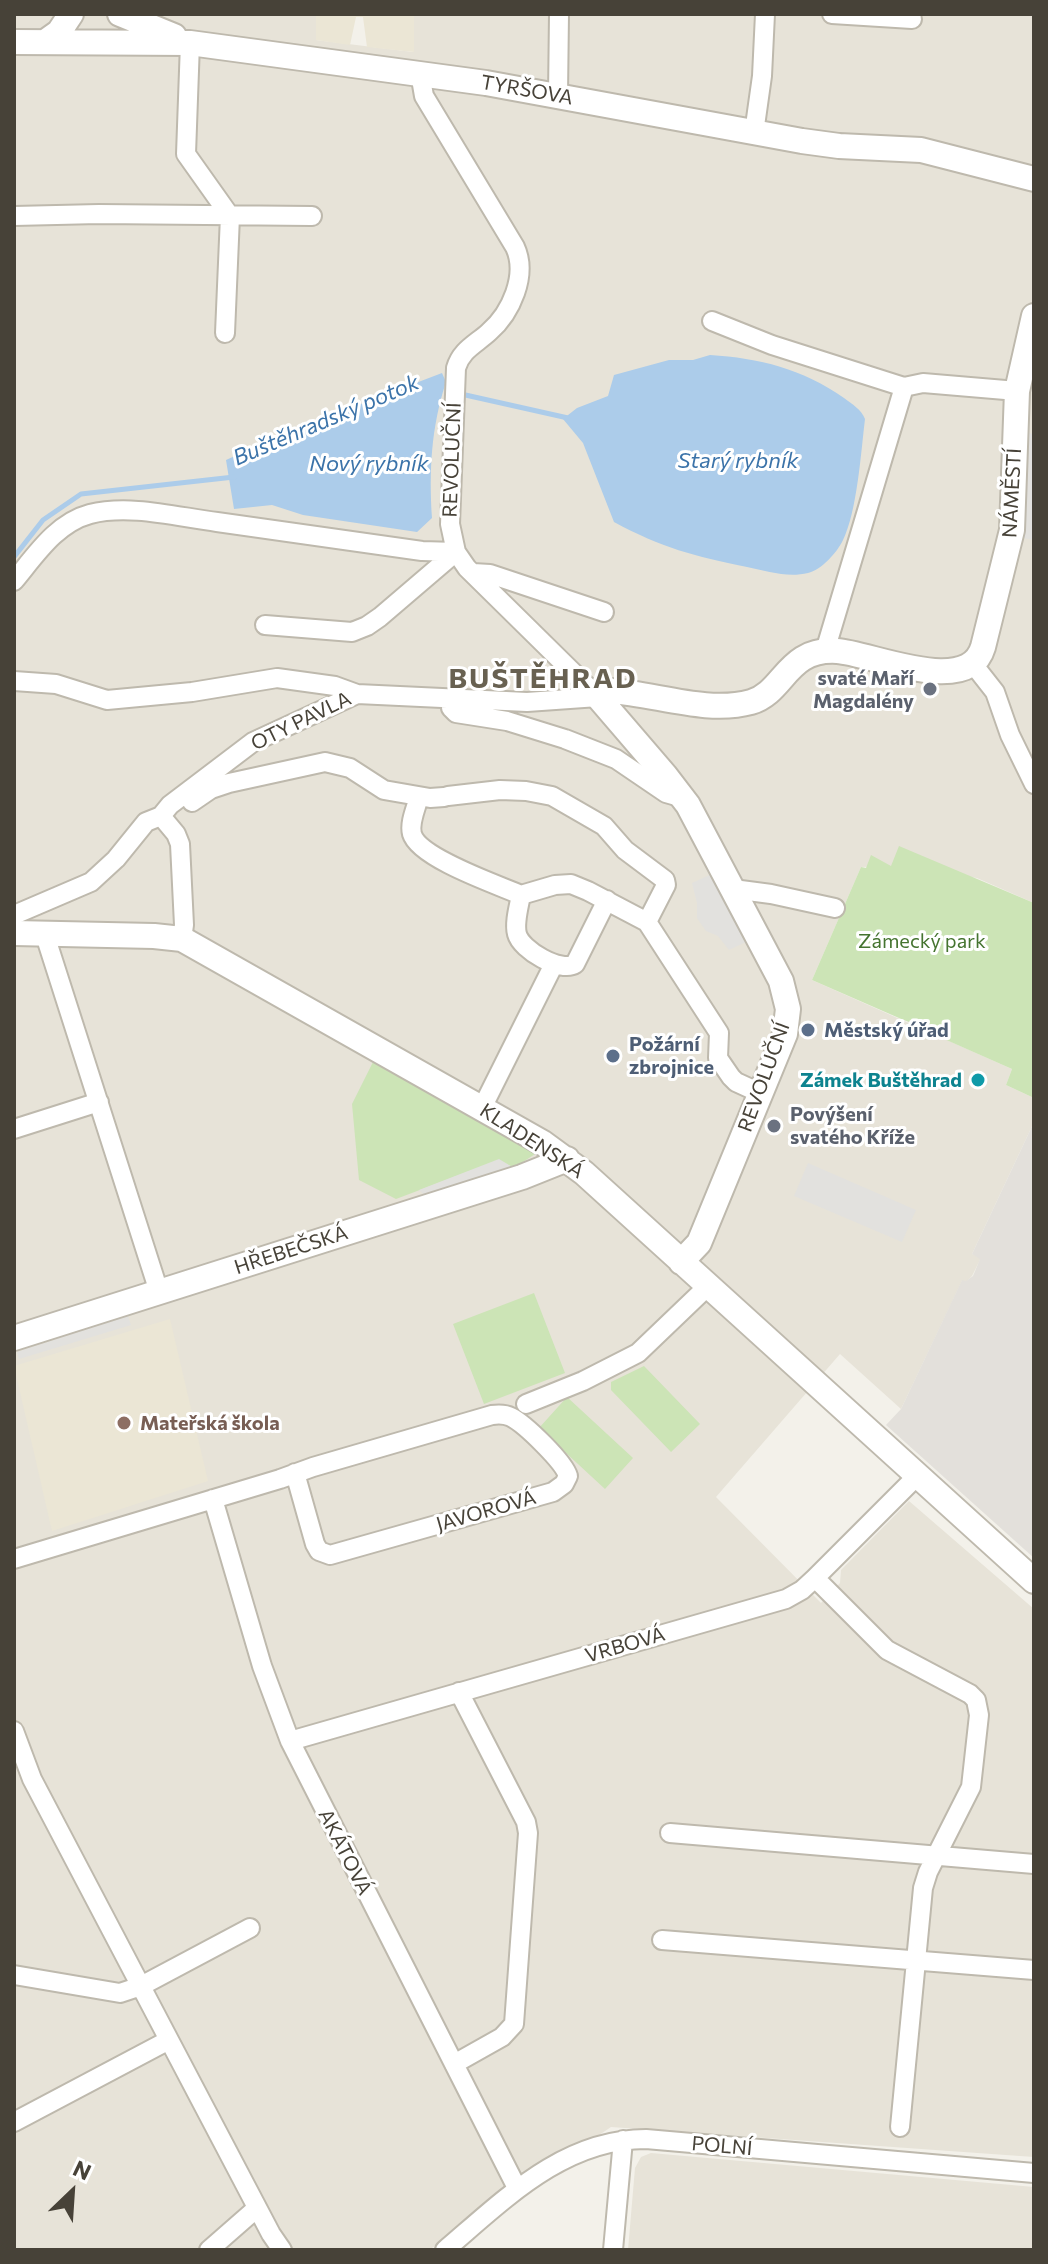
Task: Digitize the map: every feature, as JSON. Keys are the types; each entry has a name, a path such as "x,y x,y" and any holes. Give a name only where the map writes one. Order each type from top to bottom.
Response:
{"street":[{"path":"45,42 59,32 71,14"},
{"path":"558,95 559,14"},
{"path":"754,133 762,76 765,14"},
{"path":"832,14 912,19"},
{"path":"129,16 190,43 186,154 230,216 225,333"},
{"name":"TYRŠOVA","path":"14,42 190,43 420,73 558,95 754,133 839,146 910,148 1034,179"},
{"name":"REVOLUČNÍ","path":"420,73 424,96 515,247 521,265 506,311 495,326 461,356 456,368 449,510 456,552 473,573 598,697 683,798 781,981 788,1009 785,1034 699,1243 681,1262"},
{"path":"14,216 312,216"},
{"name":"NÁMĚSTÍ","path":"973,664 980,657 983,647 1012,530 1017,391 1034,316"},
{"path":"712,321 772,345 904,387 923,383 1017,391"},
{"path":"825,651 904,387"},
{"path":"14,581 64,527 89,514 103,512 145,513 422,551 456,552"},
{"path":"265,625 352,632 360,629 380,617 456,552"},
{"path":"473,573 490,574 604,612"},
{"path":"598,697 611,691 704,704 741,704 762,698 802,658 825,651 848,652 927,670 960,669 973,664 995,692 1010,735 1034,784"},
{"path":"14,681 56,684 107,700 192,692 277,678 335,686 357,694"},
{"name":"OTY PAVLA","path":"14,915 91,882 116,859 146,822 161,816 170,805 253,742 357,694 527,702 598,697"},
{"path":"451,698 451,708 456,713 507,721 565,739 616,759 666,793 683,798"},
{"path":"182,939 180,844 161,816 177,813 218,786 318,763 341,765 355,770 378,788 419,797 500,790 544,793 600,823 613,833 628,853 665,880 666,885 647,922"},
{"path":"419,797 411,827 415,841 457,869 521,895 567,884 582,888 647,922 719,1033 717,1054 731,1077 760,1093"},
{"path":"733,889 835,908"},
{"path":"521,895 516,930 518,938 534,953 569,968 577,962 607,900"},
{"path":"44,932 159,1292"},
{"name":"KLADENSKÁ","path":"14,933 182,939 567,1159 1034,1581"},
{"path":"482,1108 554,964"},
{"path":"14,1129 99,1102"},
{"name":"HŘEBEČSKÁ","path":"14,1338 508,1181 567,1159"},
{"path":"526,1404 583,1381 638,1353 708,1286"},
{"name":"JAVOROVÁ","path":"14,1559 295,1473 498,1414 515,1419 562,1464 568,1476 564,1484 553,1492 330,1555 319,1551 315,1544 295,1473"},
{"name":"VRBOVÁ","path":"290,1741 786,1599 815,1578 918,1475"},
{"name":"AKÁTOVÁ","path":"213,1499 262,1666 290,1741 517,2188"},
{"path":"815,1578 887,1650 963,1689 976,1700 979,1715 971,1787 923,1888 900,2127"},
{"path":"454,2064 502,2037 514,2024 528,1833 526,1822 459,1692"},
{"path":"14,1731 19,1763 282,2250"},
{"path":"670,1833 1034,1864"},
{"path":"14,1975 113,1993 141,1986 250,1928"},
{"path":"662,1940 1034,1970"},
{"path":"14,2122 169,2040"},
{"name":"POLNÍ","path":"445,2250 517,2188 544,2170 573,2155 623,2140 646,2139 1034,2173"},
{"path":"613,2250 623,2140"},
{"path":"209,2250 228,2242 257,2208"}],"shaded area":[{"path":"14,14 316,14 316,40 413,52 414,14 1034,14 1034,903 977,878 891,866 861,867 812,980 1012,1069 1006,1085 1034,1098 1034,1122 972,1254 981,1258 972,1276 966,1282 962,1281 901,1409 840,1354 716,1497 821,1603 840,1583 841,1570 909,1501 1034,1609 1034,2157 611,2127 429,2250 14,2250"},
{"path":"316,14 414,14 414,52 367,47 363,17 356,17 350,45 316,40"},
{"path":"1028,433 1034,434 1034,540 1018,537 1026,493"},
{"path":"714,873 748,941 729,950 718,936 706,931 697,918 692,883"},
{"path":"1034,1122 1034,1558 886,1425 901,1409 962,1280 973,1276 980,1259 972,1254"},
{"path":"499,1159 514,1168 429,1199 419,1190"},
{"path":"808,1163 916,1210 902,1242 794,1196"},
{"path":"128,1316 131,1325 19,1359 17,1352"},
{"path":"170,1319 208,1481 52,1531 14,1366"},
{"path":"651,2153 1034,2187 1034,2250 628,2250 635,2168 641,2157"}],"green space":[{"name":"Zámecký park","path":"899,846 1034,903 1034,1098 1006,1085 1012,1069 926,1031 910,1020 812,980 861,867 866,868 871,855 891,866"},
{"path":"373,1062 538,1152 514,1168 499,1160 396,1199 359,1180 352,1104"},
{"path":"534,1293 565,1373 484,1404 453,1324"},
{"path":"644,1366 700,1424 671,1452 611,1390 611,1382"},
{"path":"567,1397 633,1458 605,1489 539,1428"}],"water":[{"name":"Starý rybník","path":"710,355 763,362 797,372 844,398 865,419 858,481 848,528 833,555 813,571 785,574 711,559 663,545 614,522 583,443 563,419 577,408 608,396 614,375 669,360 693,360"},
{"name":"Nový rybník","path":"442,373 446,382 432,450 432,518 417,532 303,515 272,505 234,509 226,460 290,431"}],"waterway":[{"name":"Buštěhradský potok","path":"461,394 568,418"},
{"name":"Buštěhradský potok","path":"14,557 43,520 81,494 234,477"}],"place":[{"name":"svaté Maří Magdalény","path":"930,689"},
{"name":"Městský úřad","path":"808,1030"},
{"name":"Požární zbrojnice","path":"613,1056"},
{"name":"Zámek Buštěhrad","path":"978,1080"},
{"name":"Povýšení svatého Kříže","path":"774,1126"},
{"name":"Mateřská škola","path":"124,1423"}],"district":[{"name":"BUŠTĚHRAD","path":"543,679"}]}
